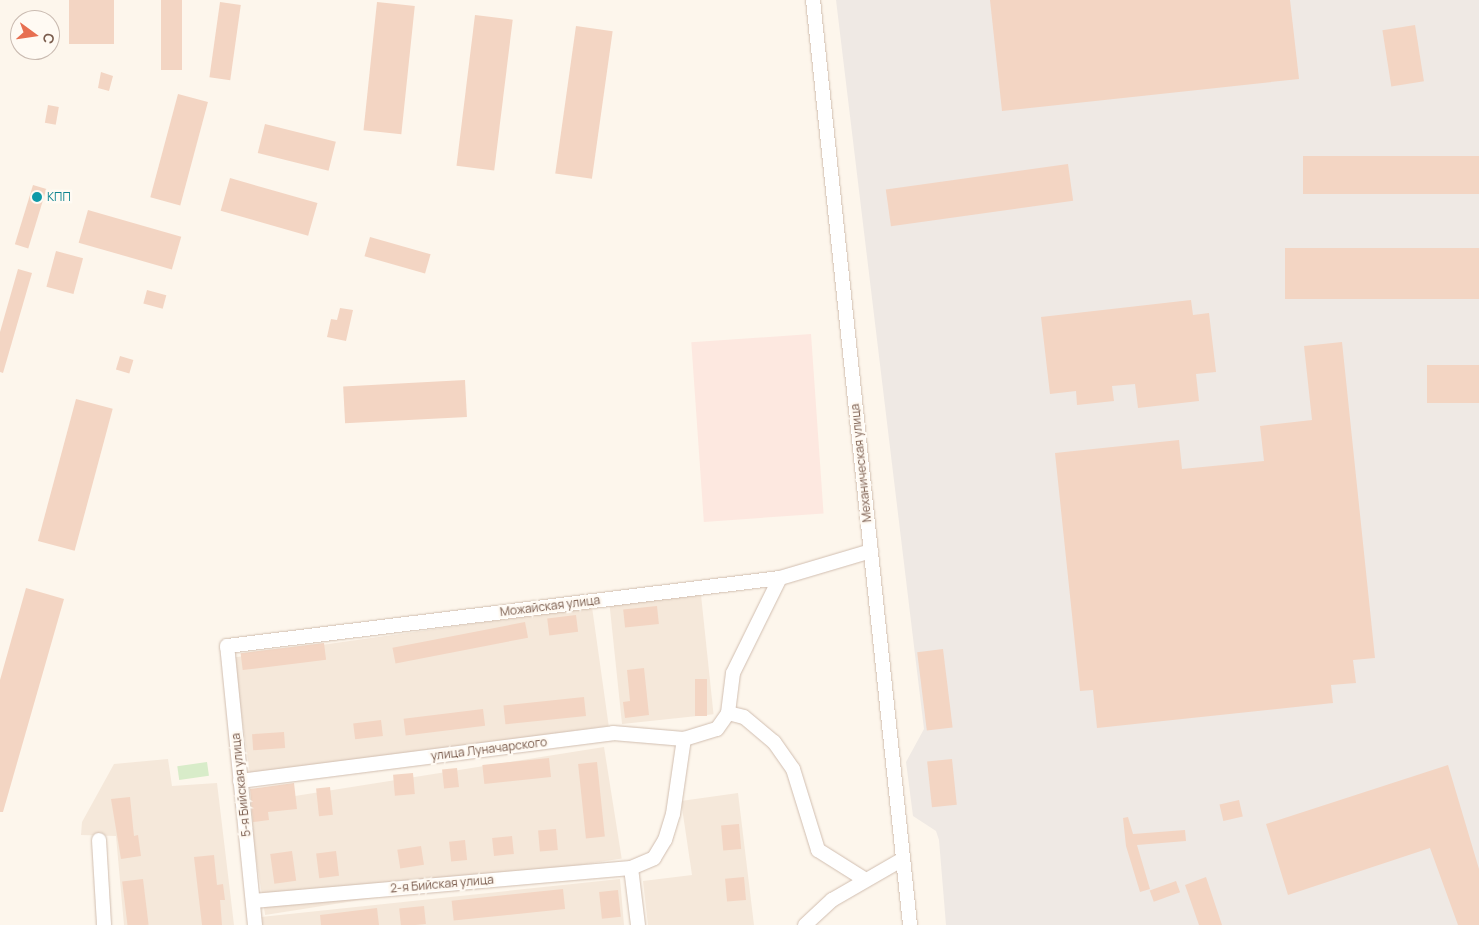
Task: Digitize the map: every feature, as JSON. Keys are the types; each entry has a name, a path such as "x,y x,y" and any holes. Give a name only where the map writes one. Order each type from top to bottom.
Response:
{"street":[{"name":"Механическая улица","path":"813,0 910,925"},
{"name":"Можайская улица","path":"227,646 780,578 870,551"},
{"path":"780,578 733,673 728,713 744,716 774,742 793,769 818,850 864,879"},
{"name":"5-я Бийская улица","path":"227,646 255,925"},
{"name":"улица Луначарского","path":"240,780 613,733 684,740 717,729 728,713"},
{"name":"2-я Бийская улица","path":"253,901 631,868 654,858 665,840 673,814 684,740"},
{"path":"99,840 104,925"},
{"path":"805,925 832,900 864,879 903,859"},
{"path":"631,868 638,925"}],"shaded area":[{"path":"836,0 1479,0 1479,925 946,925 939,840 936,831 913,816 906,762 924,729"},
{"path":"811,334 824,514 704,522 691,342"},
{"path":"701,595 714,714 622,724 610,605"},
{"path":"592,607 609,726 250,776 234,657"},
{"path":"604,747 622,859 265,915 247,803"},
{"path":"168,759 172,786 217,783 234,925 124,925 116,836 81,835 82,822 114,764"},
{"path":"738,793 754,925 648,925 643,881 692,875 681,801"},
{"path":"620,879 624,925 262,925 261,917"}],"green space":[{"path":"207,762 209,776 179,780 177,766"}],"building":[{"path":"69,0 114,0 114,44 69,44"},
{"path":"161,0 182,0 182,70 161,70"},
{"path":"990,0 1290,0 1299,79 1002,111"},
{"path":"220,2 241,5 230,80 209,77"},
{"path":"377,2 415,6 401,134 364,130"},
{"path":"475,15 513,20 494,170 456,166"},
{"path":"1415,25 1424,81 1391,86 1382,30"},
{"path":"576,26 613,31 592,179 555,174"},
{"path":"101,72 113,76 109,91 98,88"},
{"path":"178,94 208,102 180,205 150,197"},
{"path":"48,105 59,107 56,125 45,123"},
{"path":"265,124 336,142 329,171 258,153"},
{"path":"1303,156 1479,156 1479,194 1303,194"},
{"path":"1068,164 1073,201 891,226 886,190"},
{"path":"230,178 317,203 308,236 221,211"},
{"path":"33,185 46,189 28,248 15,244"},
{"path":"88,210 181,237 172,269 79,243"},
{"path":"370,237 431,254 425,274 364,256"},
{"path":"1285,248 1479,248 1479,299 1285,299"},
{"path":"56,251 83,258 73,294 46,287"},
{"path":"18,269 32,273 3,373 0,372 0,332"},
{"path":"147,290 166,295 163,309 143,304"},
{"path":"1191,300 1193,315 1209,313 1216,372 1196,374 1199,401 1138,408 1135,384 1112,386 1114,401 1077,405 1076,391 1050,394 1041,317"},
{"path":"340,308 353,310 346,341 327,337 331,319 337,320"},
{"path":"1342,342 1375,658 1353,660 1356,683 1331,685 1333,703 1097,728 1093,690 1080,691 1055,453 1179,440 1182,469 1264,461 1260,426 1312,420 1304,346"},
{"path":"120,356 133,360 129,373 116,369"},
{"path":"1427,365 1479,365 1479,403 1427,403"},
{"path":"465,380 467,417 345,423 343,386"},
{"path":"76,399 113,409 75,551 38,541"},
{"path":"26,588 64,599 3,812 0,812 0,680"},
{"path":"657,606 659,624 625,627 623,610"},
{"path":"576,615 578,632 549,635 547,619"},
{"path":"525,622 528,638 396,663 392,648"},
{"path":"324,643 326,660 243,670 241,653"},
{"path":"943,649 953,727 927,731 917,652"},
{"path":"644,668 649,715 625,718 623,702 630,701 627,670"},
{"path":"695,679 707,679 707,716 695,716"},
{"path":"584,697 586,716 505,724 503,705"},
{"path":"483,709 485,726 406,736 404,719"},
{"path":"381,720 383,736 355,739 353,723"},
{"path":"284,732 285,748 253,750 252,734"},
{"path":"549,758 551,777 484,784 482,765"},
{"path":"952,759 957,805 932,807 927,762"},
{"path":"597,762 605,837 586,839 578,764"},
{"path":"1448,765 1479,869 1479,925 1458,925 1430,848 1288,895 1266,824"},
{"path":"457,768 459,787 444,788 442,770"},
{"path":"413,773 415,794 395,796 393,775"},
{"path":"294,783 297,809 268,812 269,820 253,822 250,789"},
{"path":"330,787 333,815 319,816 316,788"},
{"path":"130,797 134,836 138,835 141,856 121,859 111,799"},
{"path":"1239,800 1243,817 1223,821 1220,804"},
{"path":"1128,817 1133,834 1185,830 1186,841 1137,845 1150,889 1140,892 1126,846 1123,818"},
{"path":"739,824 741,849 723,850 721,826"},
{"path":"556,829 558,850 540,851 538,831"},
{"path":"512,836 514,854 494,856 492,838"},
{"path":"465,840 467,860 451,862 449,842"},
{"path":"421,846 424,865 400,869 397,850"},
{"path":"292,851 296,881 274,884 270,854"},
{"path":"336,851 339,876 319,878 316,853"},
{"path":"214,855 217,885 223,884 225,900 220,900 222,925 202,925 194,857"},
{"path":"744,877 746,900 727,902 725,879"},
{"path":"1206,877 1222,925 1199,925 1185,885"},
{"path":"143,879 149,925 127,925 122,882"},
{"path":"1176,881 1180,892 1154,902 1150,891"},
{"path":"563,889 565,909 454,921 452,901"},
{"path":"618,890 621,917 602,919 599,892"},
{"path":"424,906 426,924 401,925 399,909"},
{"path":"377,908 379,925 321,925 320,915"}],"place":[{"name":"КПП","path":"37,197"}]}
